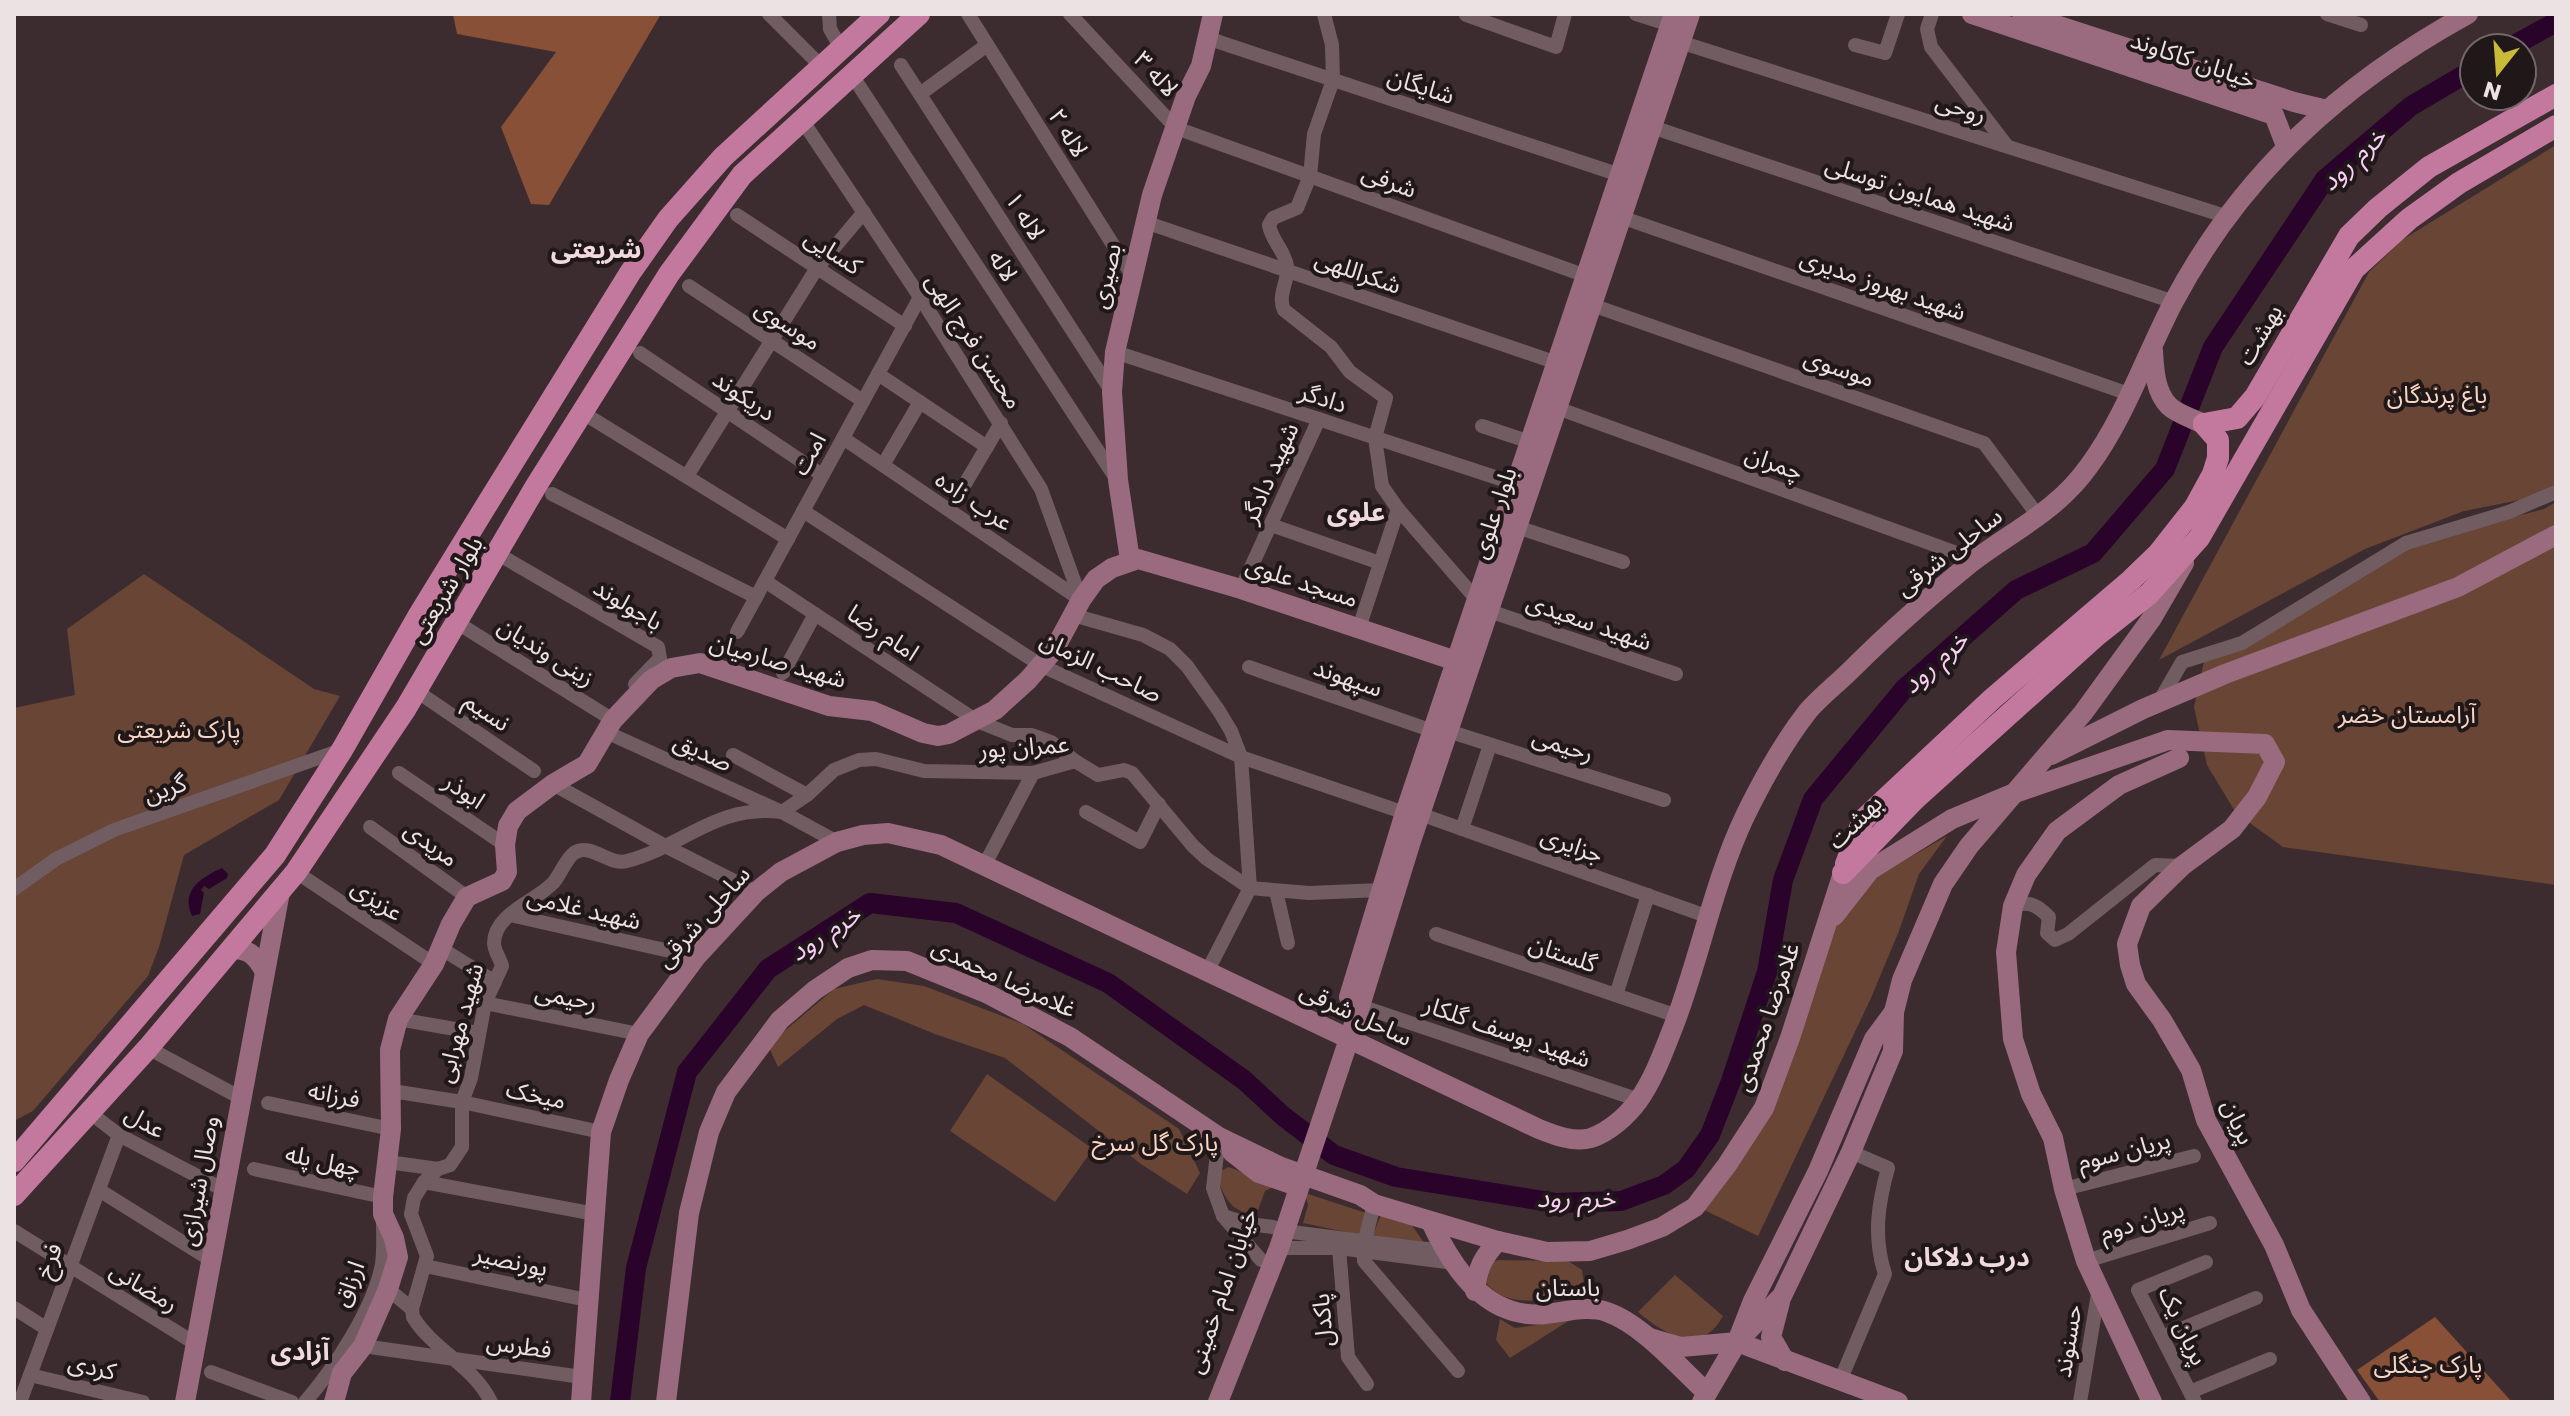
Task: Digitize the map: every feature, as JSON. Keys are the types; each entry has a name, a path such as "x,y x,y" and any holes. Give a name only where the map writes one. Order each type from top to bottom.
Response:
{"main road":[{"name":"بلوار شریعتی","path":"14,1161 275,855 342,750 405,641 614,300 668,219 723,157 879,14"},
{"name":"بلوار شریعتی","path":"14,1195 148,1048 296,872 411,699 536,486 695,238 742,175 919,14"},
{"name":"بلوار علوی","path":"1347,1026 1360,1006 1413,814 1483,605 1516,484 1620,175 1675,27 1690,14"},
{"name":"خیابان کاکاوند","path":"1972,14 2278,107 2327,110"},
{"name":"خیابان کاکاوند","path":"2022,14 2278,107"},
{"name":"ساحلی شرقی","path":"1523,1122 1559,1136 1582,1140 1608,1129 1639,1100 1677,1016 1744,819 1778,754 1810,709 1886,636 1976,560 2066,495 2108,437 2174,302 2228,217 2286,146 2386,62 2468,14"},
{"name":"بصیری","path":"1130,560 1118,480 1112,392 1115,352 1152,195 1186,96 1201,66 1211,15"},
{"name":"بلوار علوی","path":"1441,731 1456,661 1517,527 1652,127 1675,27"},
{"name":"بهشت","path":"2198,421 2237,418 2255,397 2349,236 2378,208 2429,167 2556,95"},
{"name":"خیابان کاکاوند","path":"2278,107 2286,146"},
{"name":"بهشت","path":"1843,873 1915,799 2097,635 2149,594 2199,538 2354,269 2409,219 2459,183 2556,126"},
{"path":"2321,280 2354,269"},
{"path":"2153,347 2154,372 2159,388 2170,406 2198,421"},
{"name":"بهشت","path":"1843,873 1863,820 1992,699 2131,580 2158,554 2195,507 2218,458 2218,440 2198,421"},
{"path":"2043,759 2158,702 2225,674 2458,587 2556,535"},
{"path":"1785,1361 1771,1337 1782,1296 1851,1152 1893,1051 1894,1012 1902,980 1943,884 1969,846 2083,713 2152,618 2199,538"},
{"name":"شهید صارمیان","path":"467,897 502,881 507,872 505,845 508,826 517,811 587,764 610,726 662,672 700,663 829,706 885,715 923,733 938,736 949,734 995,710 1042,666 1096,579 1130,560"},
{"name":"مسجد علوی","path":"1130,560 1145,560 1241,589 1456,661"},
{"path":"405,641 406,652 414,660 424,663 435,660"},
{"path":"379,686 390,683 400,687 411,699"},
{"name":"پریان","path":"2012,794 2168,740 2265,744 2275,762 2257,797 2232,829 2182,866 2141,906 2127,944 2136,984 2162,1020 2191,1070 2206,1120 2274,1245 2301,1310 2361,1402"},
{"path":"2152,1402 2086,1261 2064,1189 2053,1138 2031,1094 2013,1039 2006,952 2013,906 2026,875 2057,831 2119,785 2179,758"},
{"path":"1824,929 1870,870 1952,819 2012,794"},
{"name":"بلوار علوی","path":"1347,1026 1381,890 1413,814"},
{"path":"1952,819 1965,822 1970,827 1972,840 1969,846"},
{"name":"ساحلی شرقی","path":"581,1402 601,1132 619,1080 639,1034 696,957 756,892 781,872 837,842 888,833 941,845 1167,954"},
{"name":"غلامرضا محمدی","path":"666,1402 689,1213 709,1132 726,1092 780,1020 815,990 848,968 872,960 907,961 986,993 1070,1037 1219,1137 1281,1167 1360,1195 1374,1204 1498,1241 1547,1252 1590,1251 1662,1227 1695,1207 1727,1165 1764,1108 1843,873"},
{"name":"وصال شیرازی","path":"190,1401 196,1344 280,892"},
{"path":"334,1402 342,1373 363,1346 388,1289 398,1257 383,1205 391,1129 390,1050 398,1019 438,957 451,924 467,897"},
{"path":"231,949 246,949 256,956 264,970"},
{"name":"ساحل شرقی","path":"1167,954 1209,967 1523,1122"},
{"path":"1209,967 1347,1026 1484,1092 1523,1122"},
{"path":"1705,1397 1737,1342 1753,1301 1818,1171 1874,1039 1894,1012"},
{"name":"خیابان امام خمینی","path":"1217,1401 1347,1026"},
{"path":"14,1147 37,1136"},
{"path":"1818,1171 1838,1180"},
{"name":"باستان","path":"1431,1222 1449,1256 1475,1291 1496,1304 1531,1316 1597,1309 1623,1319 1705,1397"},
{"path":"1475,1291 1476,1271 1498,1241"},
{"path":"1737,1342 1782,1296"},
{"name":"باستان","path":"1645,1337 1681,1347 1737,1342"},
{"path":"1737,1342 1898,1402"}],"street":[{"path":"769,14 821,66"},
{"path":"829,14 830,29 841,48"},
{"name":"لاله ۲","path":"968,14 1132,275"},
{"name":"لاله ۳","path":"1070,14 1176,128"},
{"path":"1324,14 1332,45 1333,80 1314,134 1310,176 1297,208 1273,218 1269,225 1270,233 1287,263 1280,302 1284,310 1331,347 1350,372 1386,398 1375,438 1382,486 1398,509 1483,605"},
{"path":"1466,15 1556,47 1565,14"},
{"name":"روحی","path":"1636,14 2007,146 2228,217"},
{"path":"1855,45 1885,53 1898,14"},
{"path":"1932,14 1927,29 1931,47 2007,146"},
{"path":"2327,14 2361,25"},
{"name":"شایگان","path":"1207,38 1620,175"},
{"path":"920,94 987,45"},
{"name":"لاله ۱","path":"901,65 1112,392"},
{"name":"لاله","path":"852,75 1118,480"},
{"name":"محسن فرج الهی","path":"802,120 920,297 1041,489 1077,608"},
{"name":"شهید همایون توسلی","path":"1652,127 2174,302"},
{"name":"شرفی","path":"1176,128 1586,276"},
{"path":"687,476 817,268 864,212"},
{"name":"کسایی","path":"737,215 905,326"},
{"name":"شهید بهروز مدیری","path":"1621,217 2129,394"},
{"name":"شکراللهی","path":"1145,222 1557,363"},
{"name":"موسوی","path":"689,286 863,401"},
{"name":"امت","path":"737,632 920,297"},
{"name":"موسوی","path":"1592,305 1984,443 2039,517"},
{"name":"دادگر","path":"1115,352 1516,484"},
{"name":"دریکوند","path":"640,353 822,475"},
{"path":"878,374 987,447"},
{"path":"883,465 920,402"},
{"name":"چمران","path":"1557,408 1976,560"},
{"path":"583,413 788,539"},
{"name":"شهید دادگر","path":"1241,589 1319,419"},
{"path":"962,489 1001,423"},
{"path":"1482,426 1530,442"},
{"name":"عرب زاده","path":"843,438 1077,608 1170,649 1187,666 1231,731 1241,757 1250,888"},
{"path":"2158,702 2182,662 2242,643 2406,543 2509,512 2556,492"},
{"path":"552,494 756,597"},
{"path":"1359,628 1398,509"},
{"name":"صاحب الزمان","path":"803,511 1042,666 1241,757 1413,814"},
{"path":"1271,525 1380,563"},
{"path":"1517,527 1623,562"},
{"name":"باجولوند","path":"498,554 658,647 660,658 617,705 610,726"},
{"name":"امام رضا","path":"765,581 977,721 1012,735 1032,735 1051,742 1075,761"},
{"name":"شهید سعیدی","path":"1483,605 1676,674"},
{"path":"783,673 815,614"},
{"name":"زینی وندیان","path":"456,622 610,726"},
{"name":"سپهوند","path":"1249,667 1441,731"},
{"name":"نسیم","path":"411,699 534,771"},
{"name":"صدیق","path":"610,726 837,842"},
{"name":"رحیمی","path":"1441,731 1664,800"},
{"path":"1462,829 1490,745"},
{"name":"گرین","path":"14,889 56,859 114,830 342,750"},
{"path":"733,755 807,795"},
{"name":"عمران پور","path":"782,812 807,795 834,770 867,759 924,771 1033,773 1075,761 1098,775 1124,770 1132,773 1207,859 1250,888 1276,891 1381,890"},
{"name":"ابوذر","path":"399,773 505,845"},
{"path":"984,866 1033,773"},
{"path":"553,784 756,892"},
{"path":"1086,812 1140,842 1159,804"},
{"path":"510,915 552,884 573,854 580,851 588,850 621,862 667,847 688,833 727,817 764,810 782,812"},
{"name":"جزایری","path":"1413,814 1709,917"},
{"name":"مریدی","path":"370,827 467,897"},
{"name":"پریان","path":"2013,906 2023,902 2039,907 2049,917 2047,933 2055,940 2068,934 2155,865 2182,866"},
{"name":"عزیزی","path":"296,872 438,957 495,982"},
{"path":"1209,967 1250,888"},
{"path":"1276,891 1288,943"},
{"path":"1616,995 1648,895"},
{"name":"شهید غلامی","path":"510,915 696,957"},
{"name":"شهید مهرابی","path":"412,1309 427,1256 411,1214 414,1198 424,1182 438,1169 450,1165 462,1147 462,1102 471,1078 485,1003 502,966 495,949 495,934 510,915"},
{"name":"گلستان","path":"1436,934 1677,1016"},
{"name":"رحیمی","path":"485,1003 639,1034"},
{"name":"شهید یوسف گلکار","path":"1360,1006 1639,1100"},
{"path":"398,1019 478,1033"},
{"path":"148,1048 241,1098"},
{"name":"میخک","path":"392,1091 462,1102 601,1132"},
{"name":"فرزانه","path":"268,1103 391,1129"},
{"name":"عدل","path":"89,1112 119,1135 224,1190"},
{"name":"فرخ","path":"20,1402 119,1135"},
{"path":"1219,1137 1213,1188 1223,1216 1274,1242 1339,1248 1364,1245"},
{"path":"1840,1381 1885,1274 1880,1259 1877,1207 1888,1168 1851,1152"},
{"name":"پریان سوم","path":"2064,1189 2194,1156"},
{"path":"388,1162 438,1169"},
{"name":"چهل پله","path":"254,1169 383,1205"},
{"path":"424,1182 595,1214"},
{"path":"99,1190 211,1260"},
{"path":"1374,1204 1364,1245 1364,1261 1458,1371"},
{"name":"ارزاق","path":"305,1402 333,1370 369,1299 381,1267 383,1205"},
{"path":"1223,1216 1249,1224 1274,1242 1425,1249 1449,1256"},
{"name":"پریان دوم","path":"2086,1261 2210,1223"},
{"name":"رمضانی","path":"14,1231 196,1344"},
{"name":"پاکدل","path":"1339,1248 1348,1357 1367,1384"},
{"name":"پریان یک","path":"2192,1397 2138,1290 2206,1262"},
{"name":"پورنصیر","path":"425,1266 587,1300"},
{"name":"حسنوند","path":"2080,1402 2099,1287"},
{"path":"388,1289 412,1309 415,1321 450,1358 482,1384 491,1402"},
{"path":"2162,1337 2256,1298"},
{"path":"14,1308 47,1329"},
{"name":"فطرس","path":"363,1346 582,1377"},
{"path":"2192,1397 2270,1359"},
{"path":"211,1372 292,1402"},
{"name":"کردی","path":"30,1375 143,1402"}],"green space":[{"path":"453,14 661,14 549,205 531,204 501,127 556,52 457,34"},
{"name":"باغ پرندگان","path":"2556,145 2556,485 2535,497 2464,511 2365,549 2159,660 2369,272 2402,240"},
{"name":"آرامستان خضر","path":"2556,502 2556,885 2283,847 2236,813 2207,765 2194,707 2205,657 2424,540 2544,509"},
{"name":"پارک شریعتی","path":"144,574 314,689 340,696 279,800 184,855 148,976 33,1111 14,1121 14,708 75,695 67,629"},
{"path":"1947,836 1919,874 1871,998 1758,1236 1700,1208 1759,1134 1780,1088 1833,926 1879,875"},
{"name":"پارک گل سرخ","path":"877,979 924,986 1023,1024 1179,1129 1200,1173 1187,1194 1141,1164 1005,1058 864,1005 837,1019 778,1067 768,1045 834,989"},
{"path":"987,1074 1093,1149 1055,1202 950,1131"},
{"path":"1228,1167 1276,1183 1265,1191 1256,1216 1236,1208 1224,1194 1218,1180 1221,1171"},
{"path":"1305,1193 1366,1213 1360,1235 1303,1223 1308,1205"},
{"path":"1382,1212 1409,1221 1425,1244 1373,1235"},
{"path":"1498,1260 1568,1261 1582,1270 1586,1296 1532,1301 1507,1297 1495,1292 1485,1282 1488,1264"},
{"path":"1675,1275 1723,1316 1714,1329 1704,1336 1693,1339 1671,1334 1638,1312"},
{"name":"پارک جنگلی","path":"2435,1317 2512,1402 2380,1402 2357,1370"},
{"path":"1500,1319 1515,1328 1570,1320 1510,1358 1496,1340"}],"shaded area":[{"path":"222,868 228,874 227,878 209,889 204,886 201,890 204,893 200,914 192,916 189,907 191,892 201,880"}],"waterway":[{"name":"خرم رود","path":"2538,32 2556,22"},
{"name":"خرم رود","path":"620,1402 636,1268 687,1072 768,969 870,903 956,913 1108,983 1244,1080 1283,1116 1334,1155 1396,1177 1556,1203 1621,1201 1664,1185 1686,1169 1710,1135 1731,1081 1767,972 1783,880 1813,799 1904,689 2016,590 2093,553 2165,469 2213,347 2325,179 2411,106 2458,78"}],"district":[{"name":"شریعتی","path":"596,249"},
{"name":"علوی","path":"1356,512"},
{"name":"درب دلاکان","path":"1967,1257"},
{"name":"آزادی","path":"300,1351"}]}
